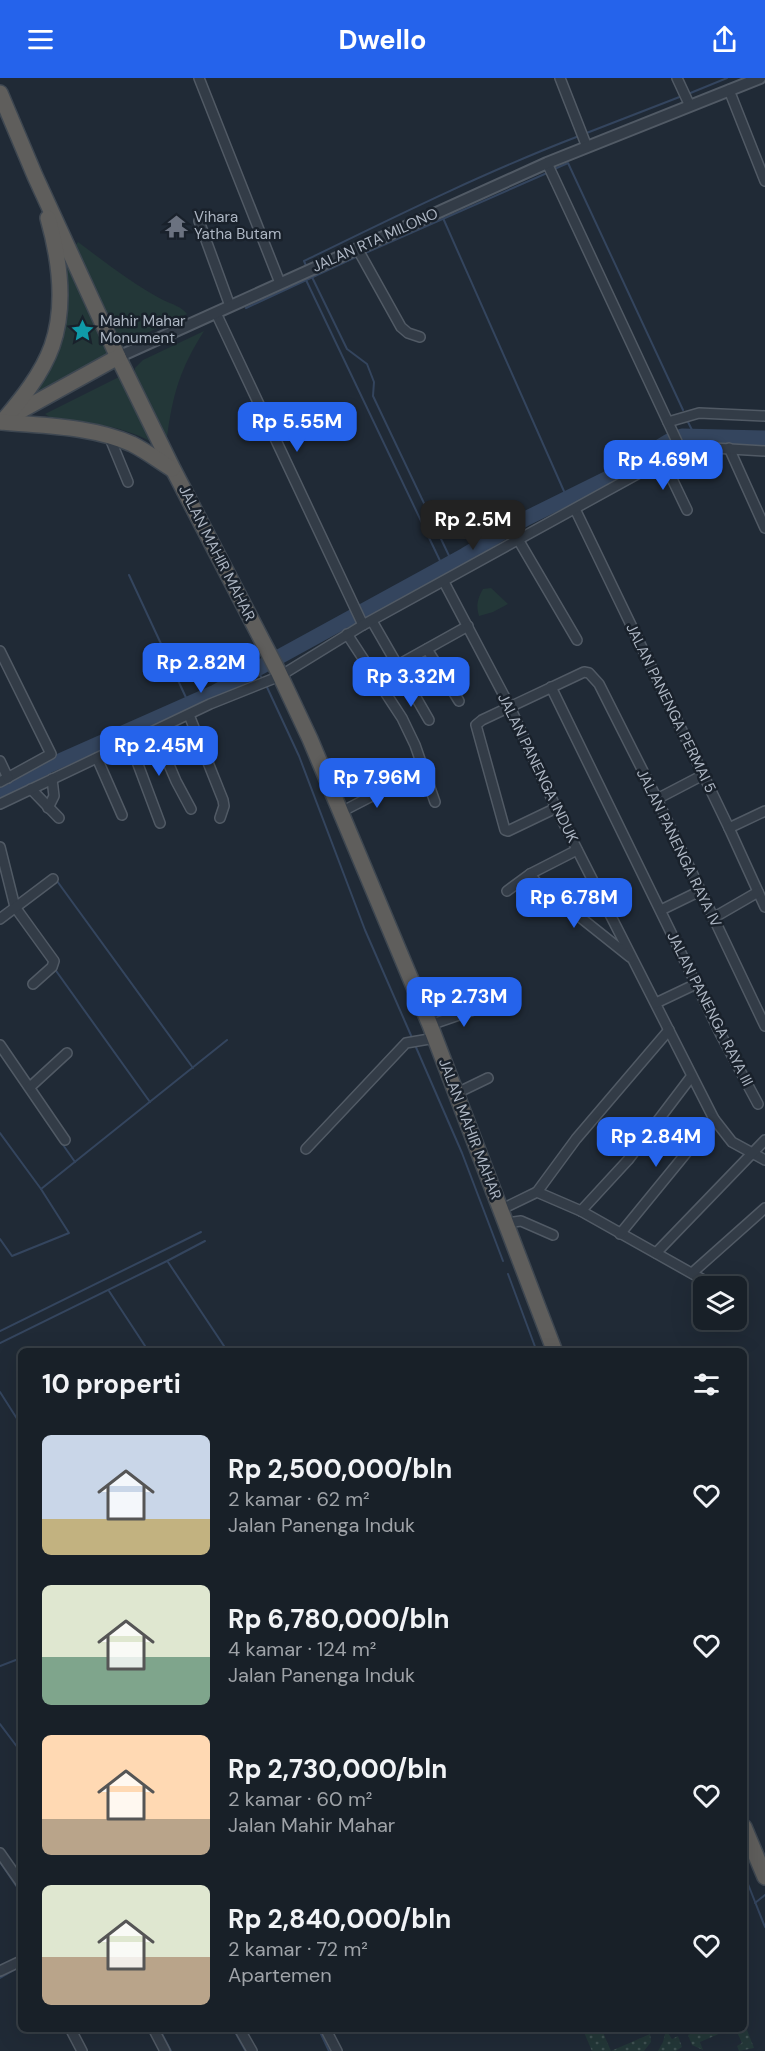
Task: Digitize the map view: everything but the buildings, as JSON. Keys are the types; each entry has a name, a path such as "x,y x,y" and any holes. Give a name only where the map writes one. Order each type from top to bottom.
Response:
{"highway":[{"name":"JALAN MAHIR MAHAR","path":"0,93 35,176 118,357 173,469 279,673 433,1032 553,1348"},
{"path":"1,423 21,399 42,366 52,346 57,324 59,297 54,250 49,223 35,176"},
{"name":"JALAN RTA MILONO","path":"1,423 41,398 118,357"},
{"path":"1,423 68,429 109,436 133,445 173,469"},
{"path":"747,1834 765,1876"}],"street":[{"path":"199,78 280,283"},
{"path":"560,78 587,147"},
{"path":"678,78 690,106"},
{"name":"JALAN RTA MILONO","path":"118,357 546,163 760,78"},
{"path":"729,90 765,181"},
{"path":"546,163 680,448"},
{"path":"199,221 230,306"},
{"path":"357,248 401,327 420,338"},
{"path":"216,313 354,606 398,665 429,720"},
{"path":"668,422 699,412 765,416"},
{"path":"109,436 128,482"},
{"path":"0,804 279,673 365,622 519,541 663,460 680,448 765,451"},
{"path":"729,448 765,528"},
{"path":"663,460 687,510"},
{"name":"JALAN PANENGA PERMAI 5","path":"575,509 765,907"},
{"path":"519,541 577,640"},
{"name":"JALAN PANENGA INDUK","path":"444,582 510,707 556,808 714,1119 732,1142 765,1160"},
{"path":"398,665 468,626"},
{"path":"347,634 402,718 415,745 435,802"},
{"path":"427,649 459,701"},
{"path":"0,651 51,754 4,780 0,762"},
{"name":"JALAN PANENGA RAYA IV","path":"551,687 584,672 589,673 599,684 657,799 765,1026"},
{"path":"551,687 476,725 504,828 508,831 556,808"},
{"name":"JALAN PANENGA RAYA III","path":"551,687 696,984 758,1104"},
{"path":"189,715 223,800 224,806 219,818"},
{"path":"155,732 191,809"},
{"path":"130,744 160,823"},
{"path":"97,759 122,814"},
{"path":"657,799 703,775"},
{"path":"340,812 370,797 380,784 395,776"},
{"path":"48,808 54,795 52,779"},
{"path":"31,789 59,818"},
{"path":"729,828 765,811"},
{"path":"0,848 15,908 54,961 52,967 33,984"},
{"path":"507,891 530,874 577,849"},
{"path":"530,874 536,882 632,958"},
{"path":"0,919 53,879"},
{"path":"661,910 700,891"},
{"path":"713,918 758,892"},
{"path":"656,1003 696,984"},
{"path":"306,1149 406,1043 488,1005"},
{"path":"503,1216 537,1192 576,1138 669,1030"},
{"path":"0,1045 65,1140"},
{"path":"30,1087 67,1053"},
{"path":"582,1211 627,1161 691,1077"},
{"path":"457,1093 488,1078"},
{"path":"620,1234 714,1119"},
{"path":"656,1253 765,1140"},
{"path":"537,1192 582,1211 697,1276"},
{"path":"692,1273 765,1208"},
{"path":"503,1216 553,1235"},
{"path":"0,1853 18,1879"},
{"path":"0,1971 18,1962"},
{"path":"72,2032 82,2051"},
{"path":"155,2032 165,2051"},
{"path":"241,2032 252,2051"},
{"path":"327,2032 337,2051"}],"green space":[{"path":"78,242 130,280 187,314 130,341 117,340 73,249"},
{"path":"64,255 112,353 36,392 42,377"},
{"path":"204,331 183,370 172,407 167,437 135,374 135,368 143,360"},
{"path":"121,376 159,446 120,429 50,417 45,414"},
{"path":"491,588 508,604 479,616 477,606 479,596 483,589"},
{"path":"747,2030 754,2048 739,2051 737,2046 742,2043 737,2032 747,2032"},
{"path":"584,2032 603,2032 611,2051 592,2051"},
{"path":"667,2032 672,2039 678,2036 682,2047 676,2051 658,2051"},
{"path":"695,2032 723,2032 700,2042 703,2050 692,2045 688,2035"},
{"path":"650,2034 651,2042 644,2051 611,2051"}],"waterway":[{"path":"688,94 727,78"},
{"path":"584,134 682,96"},
{"path":"307,268 304,261 474,180 579,136"},
{"path":"552,170 568,163 683,410"},
{"path":"363,254 547,173"},
{"path":"443,218 567,498"},
{"path":"246,308 358,256"},
{"path":"310,273 347,349 367,364 374,382 373,396 452,562"},
{"path":"306,280 443,567"},
{"path":"688,422 695,436"},
{"path":"0,791 48,766 215,692 465,555 525,519 608,478 669,441 682,436 765,438"},
{"path":"361,616 486,544 604,485 669,441"},
{"path":"129,575 189,704"},
{"path":"290,656 356,619"},
{"path":"257,670 263,680"},
{"path":"266,685 299,756 365,930 413,1040"},
{"path":"24,906 57,881 193,1068"},
{"path":"0,913 5,909"},
{"path":"54,968 150,1102"},
{"path":"0,1133 41,1189 227,1040"},
{"path":"415,1045 462,1153 503,1261"},
{"path":"61,1142 75,1162"},
{"path":"0,1239 12,1256 69,1233 41,1189"},
{"path":"0,1331 201,1232"},
{"path":"0,1343 205,1241"},
{"path":"168,1262 225,1348"},
{"path":"508,1274 536,1348"},
{"path":"109,1291 146,1348"},
{"path":"0,1392 18,1420"},
{"path":"0,1666 18,1659"},
{"path":"0,1724 18,1748"},
{"path":"0,1862 18,1889"},
{"path":"747,1882 765,1927"},
{"path":"755,1903 765,1895"},
{"path":"0,1978 18,1968"},
{"path":"161,2032 171,2051"},
{"path":"235,2032 245,2050"},
{"path":"320,2032 329,2051"},
{"path":"332,2032 335,2038"}],"place":[{"name":"Vihara Yatha Butam","path":"176,226"},
{"name":"Mahir Mahar Monument","path":"82,330"}]}
